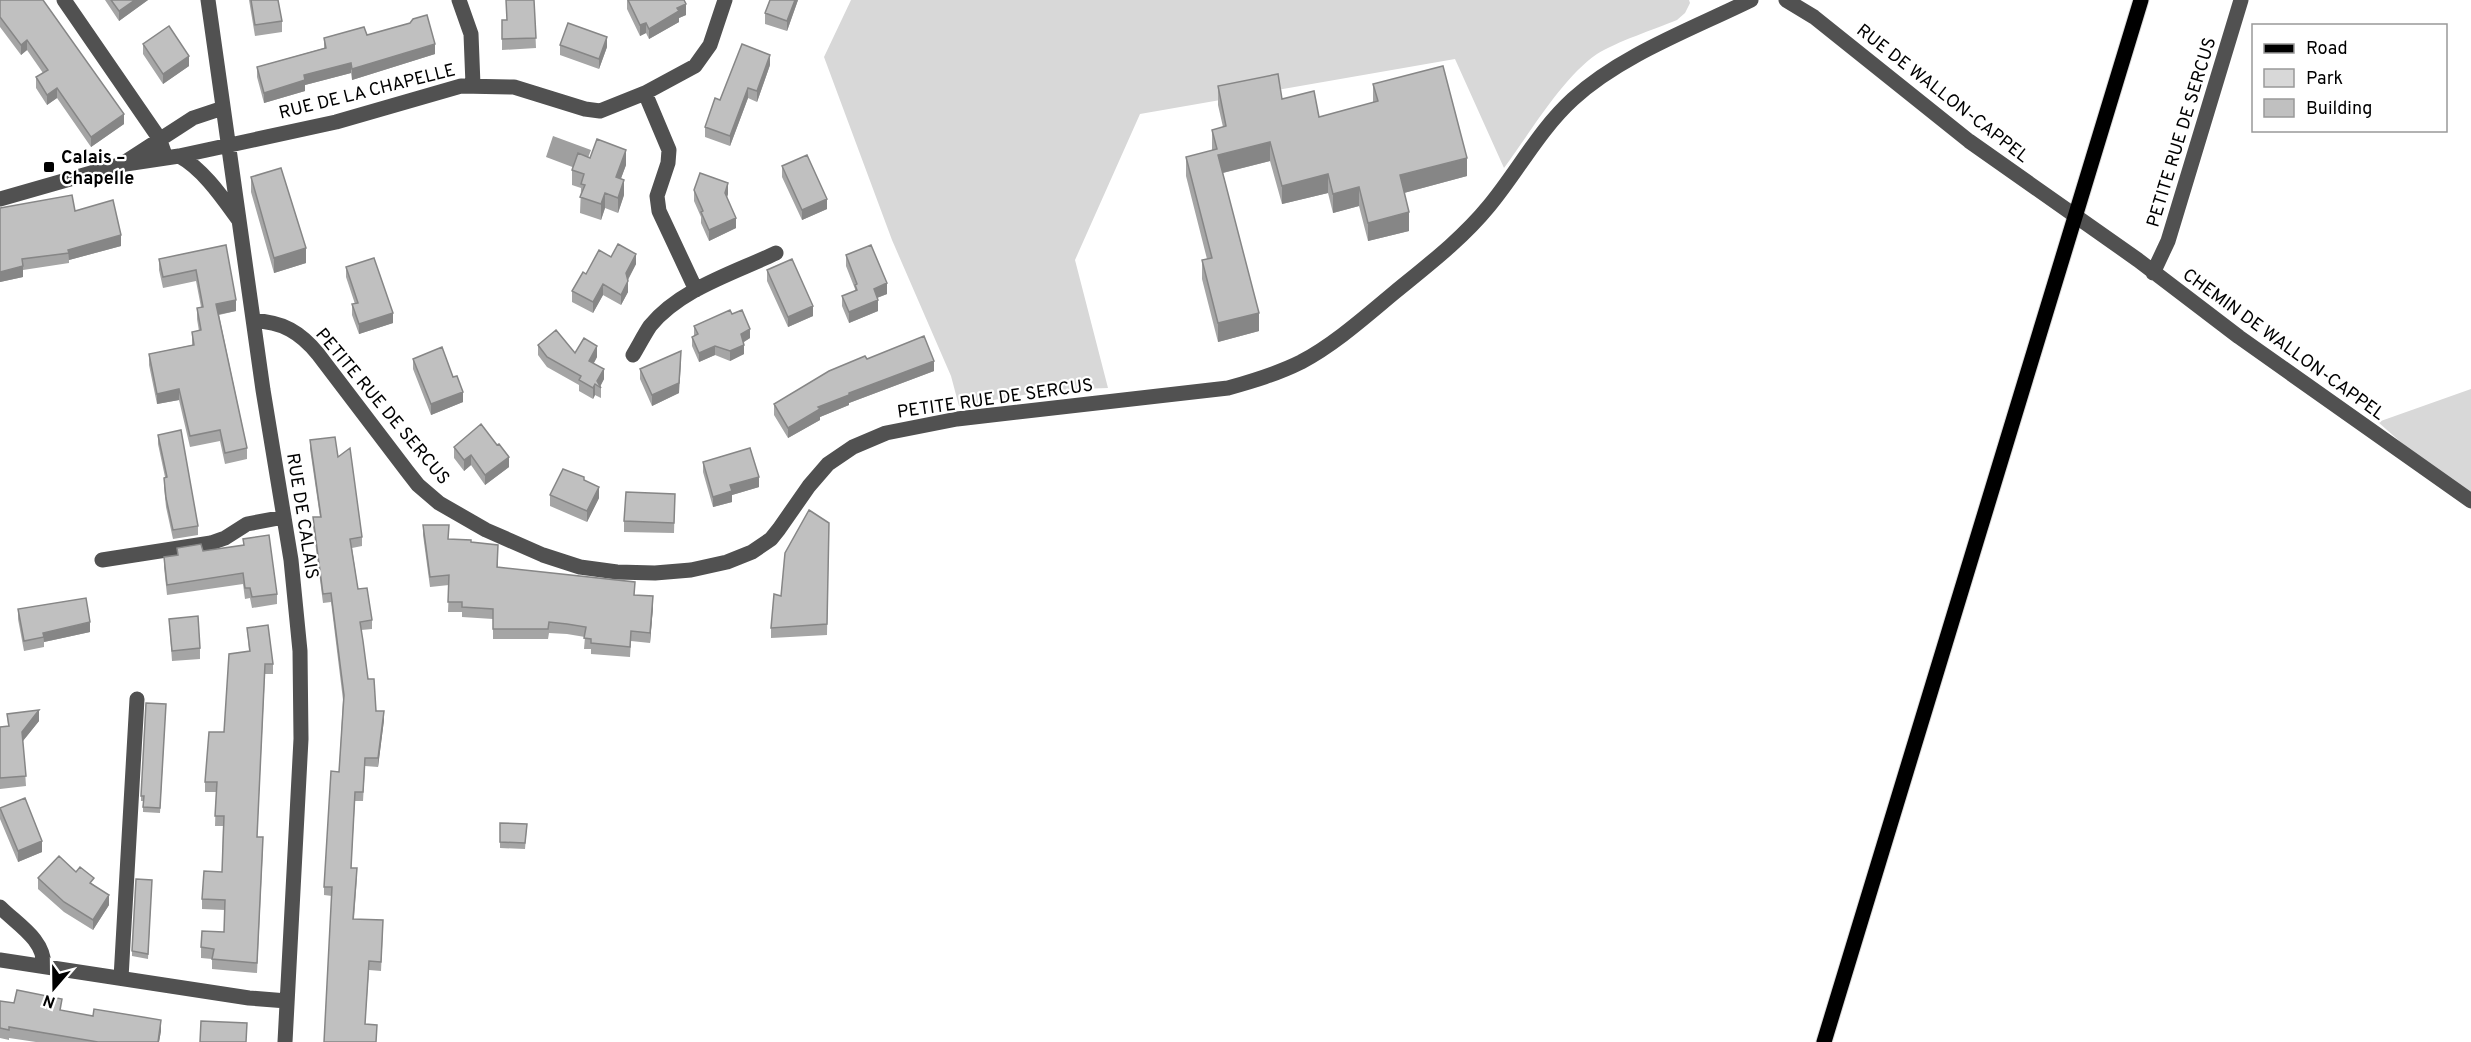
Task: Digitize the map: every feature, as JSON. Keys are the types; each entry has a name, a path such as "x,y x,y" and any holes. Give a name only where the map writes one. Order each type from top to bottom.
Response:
{"main road":[{"path":"1824,1042 2141,0"}],"street":[{"path":"64,0 172,157 191,164 222,197 239,222"},
{"name":"RUE DE CALAIS","path":"208,0 297,609 302,693 285,1042"},
{"path":"459,0 471,34 473,85"},
{"name":"RUE DE LA CHAPELLE","path":"0,199 119,165 172,157 345,120 402,105 449,88 473,85 514,87 592,110 606,109 689,71 701,61 710,45 725,0"},
{"name":"PETITE RUE DE SERCUS","path":"254,321 284,326 303,338 318,354 418,485 439,503 477,525 543,555 600,570 655,573 711,567 739,558 763,545 779,529 809,486 828,464 853,447 886,433 957,419 1228,388 1262,379 1304,360 1368,314 1469,229 1490,205 1548,126 1583,90 1638,55 1751,0"},
{"name":"RUE DE WALLON-CAPPEL","path":"1786,0 1814,17 1969,141 2076,216"},
{"name":"PETITE RUE DE SERCUS","path":"2153,273 2168,242 2241,0"},
{"path":"645,93 669,150 668,163 657,196 659,211 696,290"},
{"name":"RUE DE LA CHAPELLE","path":"119,165 193,118 223,108"},
{"name":"CHEMIN DE WALLON-CAPPEL","path":"2076,216 2239,337 2471,501"},
{"path":"633,355 659,317 696,290 776,253"},
{"path":"102,560 211,543 225,538 247,524 284,517"},
{"path":"121,978 137,699"},
{"path":"0,907 38,943 44,957 44,966"},
{"path":"0,960 287,1001"}],"green space":[{"path":"851,0 1689,0 1690,3 1685,13 1677,20 1614,45 1584,64 1559,91 1504,168 1455,59 1140,114 1075,260 1108,388 1052,390 959,406 951,376 892,240 824,57"},
{"path":"2471,389 2471,494 2414,454 2378,422"}],"shaded area":[{"path":"553,136 591,150 583,171 546,157"}],"building":[{"path":"0,0 43,0 124,114 91,137 57,88 47,95 36,77 48,70 27,40 21,45 0,17"},
{"path":"111,0 135,0 119,11"},
{"path":"251,0 278,0 282,21 255,25"},
{"path":"506,0 534,0 536,38 502,39 502,20 507,20"},
{"path":"628,0 684,0 686,4 677,8 679,11 649,29 646,23 640,25"},
{"path":"770,0 795,0 787,21 765,13"},
{"path":"427,15 435,44 352,69 351,63 304,75 305,80 264,93 257,67 326,48 324,38 364,27 367,35 410,23 413,19"},
{"path":"568,23 607,37 599,59 560,45"},
{"path":"169,26 189,56 163,74 143,44"},
{"path":"742,44 770,55 757,91 748,88 730,136 705,127 715,98 720,100"},
{"path":"1443,66 1467,158 1400,175 1409,212 1368,223 1359,187 1333,194 1328,174 1282,186 1270,142 1218,155 1259,313 1218,323 1202,260 1212,258 1186,157 1217,149 1212,130 1226,126 1218,86 1278,74 1282,99 1314,91 1319,117 1378,101 1373,84"},
{"path":"597,139 626,150 616,177 624,180 618,198 605,193 601,204 580,197 585,185 581,184 584,174 572,170 578,153 590,158"},
{"path":"807,155 827,199 802,210 782,166"},
{"path":"281,168 306,248 274,258 251,177"},
{"path":"700,173 728,183 725,193 736,218 709,230 694,190"},
{"path":"72,195 75,211 113,200 121,235 68,250 69,253 22,259 23,266 0,272 0,208"},
{"path":"618,244 636,254 626,273 628,281 621,295 603,284 593,302 572,291 583,272 586,274 599,250 611,257"},
{"path":"226,245 236,300 216,304 247,448 225,453 220,430 190,436 179,389 157,394 149,354 194,345 192,332 201,330 197,308 203,307 196,270 163,277 159,259"},
{"path":"871,245 887,283 874,289 878,300 849,312 842,296 857,290 855,285 857,284 846,255"},
{"path":"374,258 393,313 359,324 352,304 358,303 346,267"},
{"path":"792,259 813,306 788,317 767,270"},
{"path":"730,310 732,314 742,310 750,329 741,334 744,345 730,351 715,346 699,353 692,337 698,334 694,326"},
{"path":"556,330 575,353 584,338 597,346 589,361 604,369 597,381 601,388 595,384 593,388 579,380 581,376 547,357 538,345"},
{"path":"924,336 934,361 818,407 820,409 788,428 774,404 829,371 865,356 867,359"},
{"path":"442,347 453,377 457,376 463,392 431,404 413,359"},
{"path":"681,351 679,383 652,395 640,369"},
{"path":"481,424 509,457 485,475 471,455 464,460 454,447"},
{"path":"181,430 198,526 173,530 166,498 164,478 167,477 158,435"},
{"path":"335,437 338,457 350,448 362,537 350,539 358,589 367,588 372,620 360,622 368,679 374,679 376,711 384,711 378,758 365,758 363,792 355,792 351,868 357,868 353,919 383,920 381,962 369,961 365,1024 377,1025 376,1042 324,1042 332,887 324,887 331,771 339,772 344,695 331,593 323,594 313,517 321,517 310,440"},
{"path":"750,448 759,477 730,485 732,491 713,497 703,462"},
{"path":"563,469 584,477 584,480 599,487 587,511 550,495"},
{"path":"626,492 675,494 674,523 624,521"},
{"path":"809,510 829,523 827,624 771,628 774,594 781,596 785,553"},
{"path":"423,525 449,525 448,539 498,545 497,567 635,582 634,595 653,596 650,633 631,631 630,647 591,643 591,639 584,638 586,627 567,624 549,622 548,629 493,629 493,609 462,607 462,602 448,602 449,575 430,577"},
{"path":"269,535 277,594 252,597 250,588 245,588 243,573 167,585 164,557 178,555 177,548 201,544 203,551 244,545 243,539"},
{"path":"86,598 90,622 43,633 44,637 24,641 18,609"},
{"path":"198,616 200,648 172,651 169,619"},
{"path":"268,625 273,664 265,664 257,837 263,837 257,963 212,959 214,949 201,947 202,931 224,932 225,900 202,899 204,871 222,872 224,816 215,816 217,782 205,782 209,732 224,732 229,654 250,651 247,628"},
{"path":"146,703 166,704 160,808 143,807 144,796 141,796"},
{"path":"39,710 22,732 26,776 0,778 0,727 9,726 7,714"},
{"path":"25,798 42,841 18,851 0,808"},
{"path":"500,823 527,824 525,843 500,842"},
{"path":"59,856 76,872 80,867 94,878 90,883 109,895 93,920 64,902 38,878"},
{"path":"136,879 152,880 148,954 132,951"},
{"path":"17,990 62,999 60,1010 93,1016 94,1009 161,1020 158,1042 98,1042 9,1027 9,1030 0,1028 0,1001 14,1003"},
{"path":"201,1021 247,1023 246,1042 200,1042"}],"place":[{"name":"Calais – Chapelle","path":"49,167"}]}
